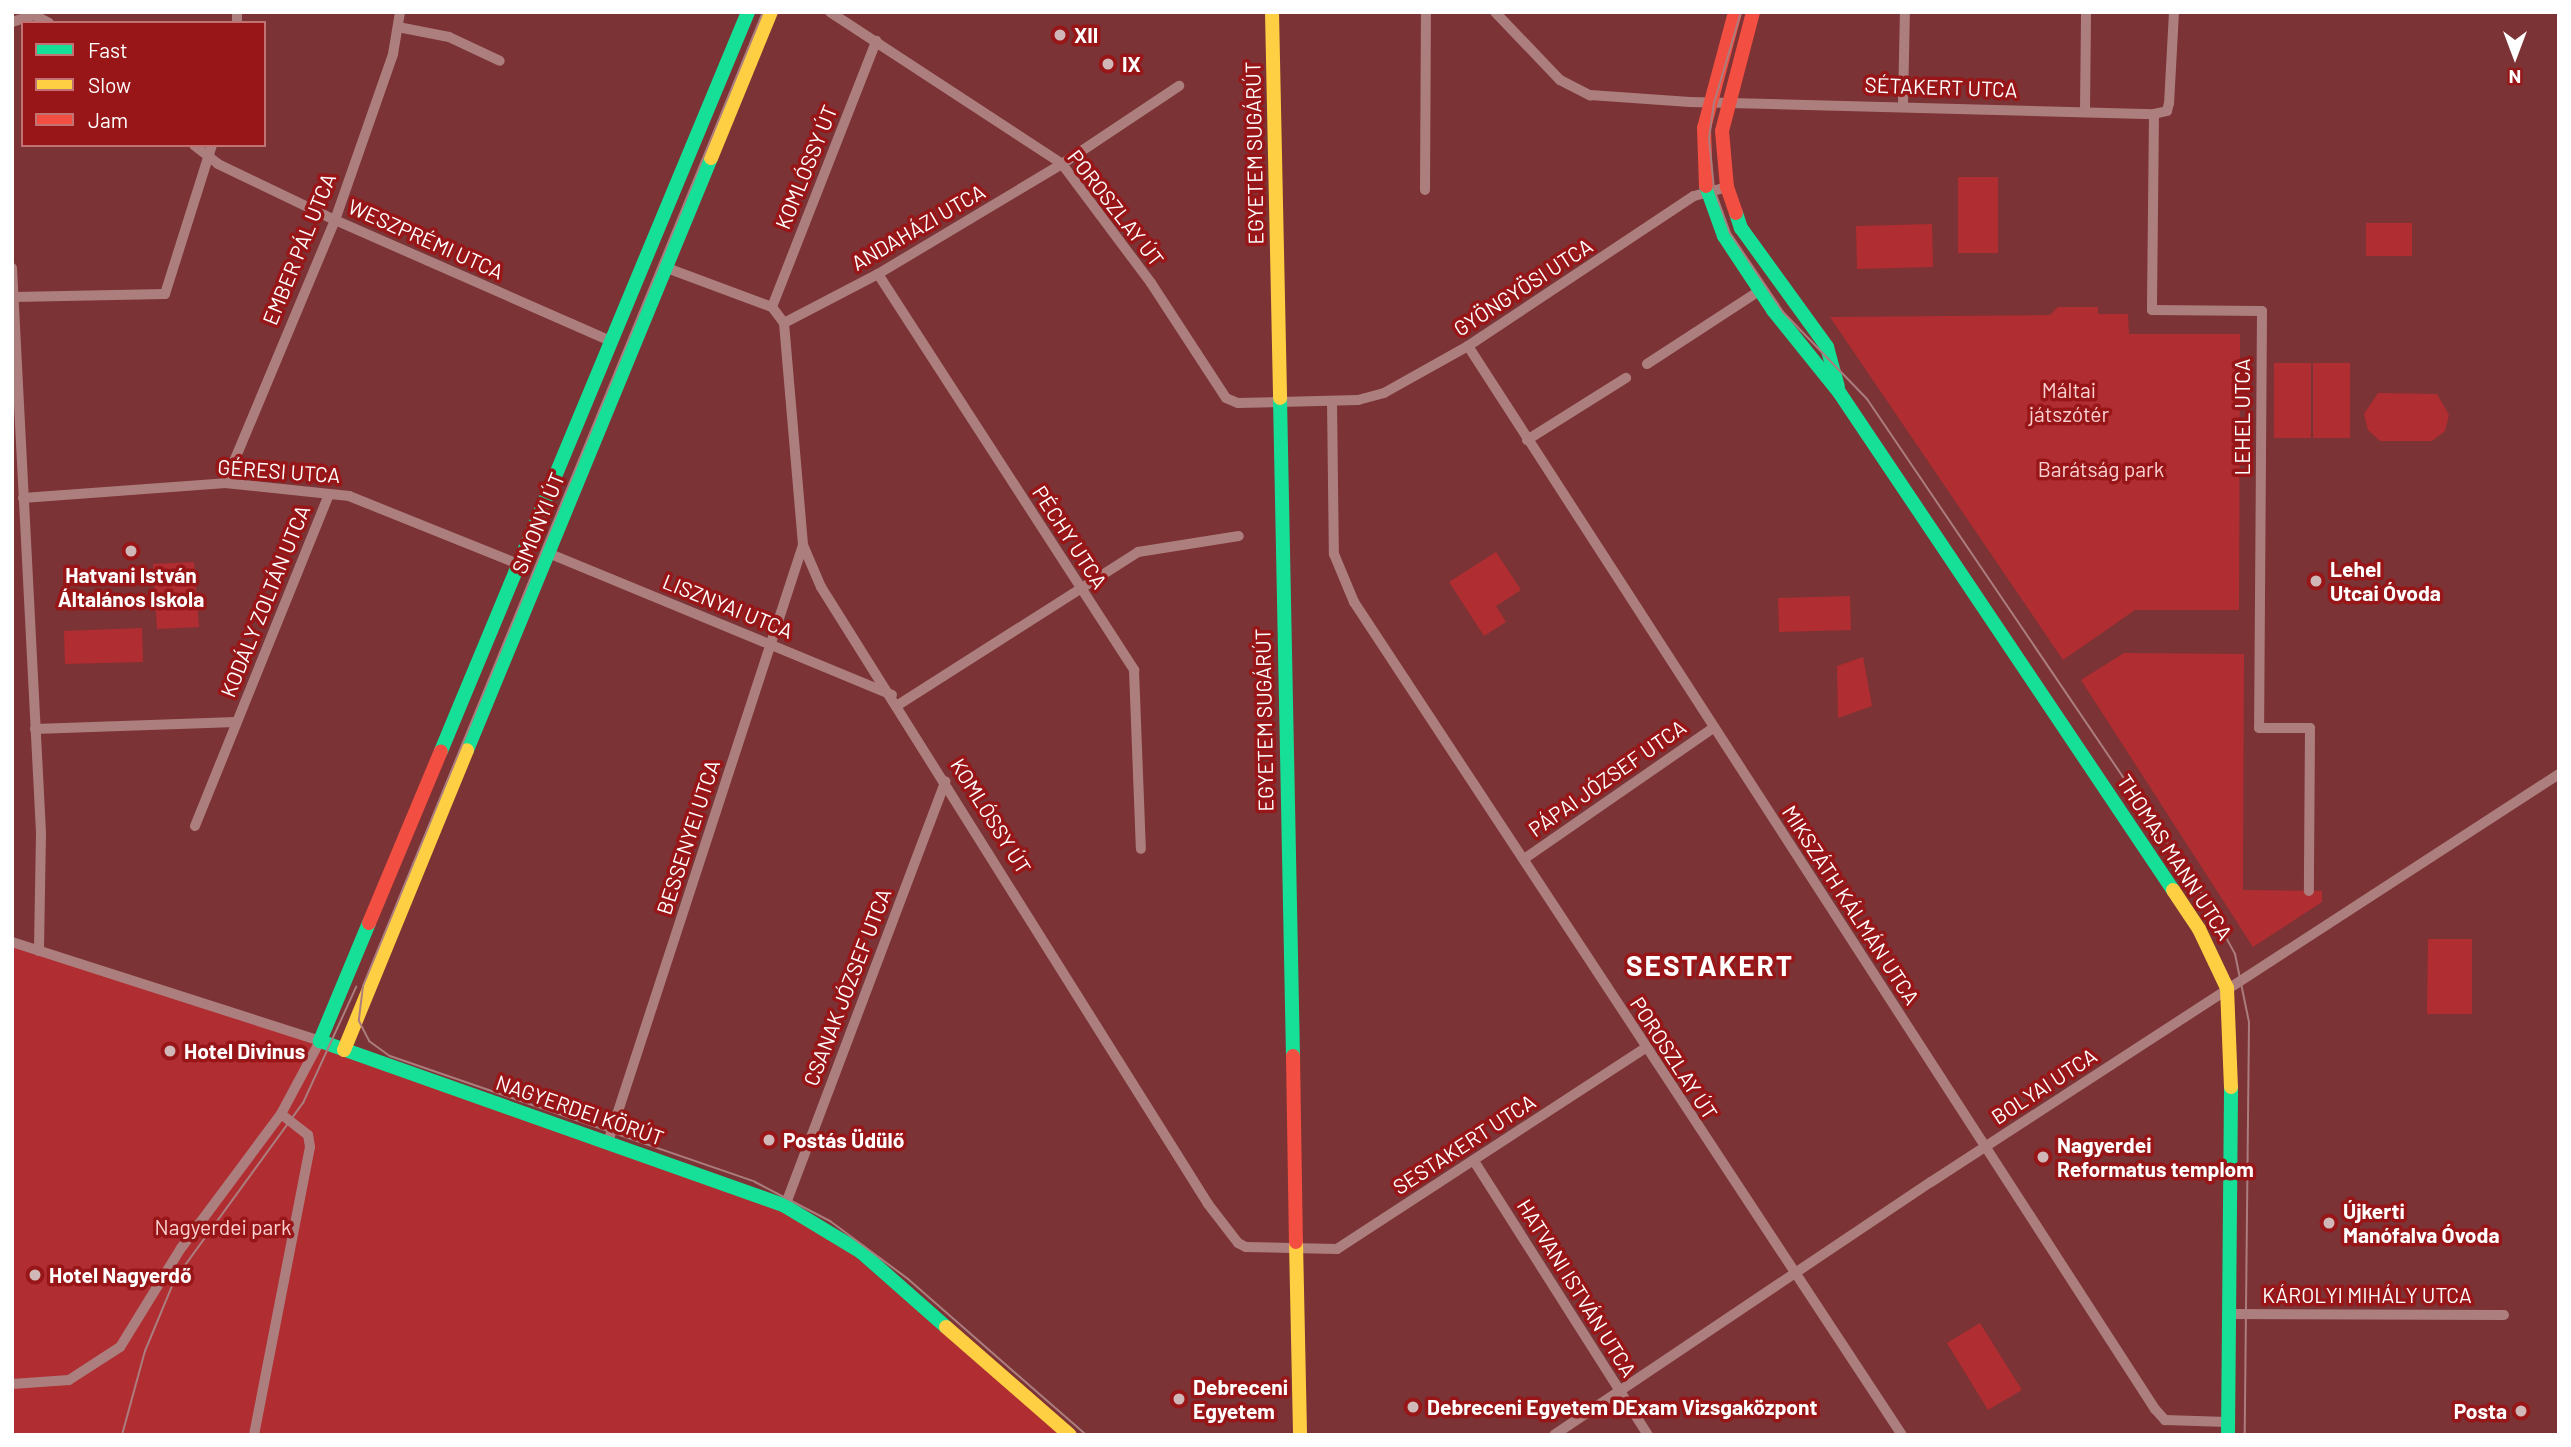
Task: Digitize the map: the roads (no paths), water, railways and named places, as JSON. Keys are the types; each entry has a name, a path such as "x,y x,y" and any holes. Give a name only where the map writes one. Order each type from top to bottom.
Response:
{"street":[{"name":"EMBER PÁL UTCA","path":"225,483 335,220 393,54 400,12"},
{"name":"SIMONYI ÚT","path":"320,1041 748,12"},
{"name":"SIMONYI ÚT","path":"344,1050 771,12"},
{"name":"POROSZLAY ÚT","path":"830,12 1062,164 1150,283 1226,398"},
{"name":"EGYETEM SUGÁRÚT","path":"1272,12 1301,1432"},
{"path":"1425,190 1423,25 1426,12"},
{"path":"1495,12 1574,89 1590,95 1726,103"},
{"name":"THOMAS MANN UTCA","path":"1735,12 1708,102 1703,157 1706,190 1724,236 1759,291 1839,392 2199,929 2227,988 2231,1024 2227,1428"},
{"name":"THOMAS MANN UTCA","path":"1753,12 1726,103 1722,156 1727,187 1741,228 1826,347 1839,392"},
{"path":"1903,104 1905,12"},
{"path":"2085,111 2086,12"},
{"path":"2154,114 2167,111 2169,103 2174,12"},
{"path":"12,22 34,15 45,21"},
{"path":"398,27 449,37 500,61"},
{"name":"KOMLÓSSY ÚT","path":"772,307 876,41"},
{"name":"ANDAHÁZI UTCA","path":"784,323 878,274 1062,164 1179,86"},
{"name":"SÉTAKERT UTCA","path":"1726,103 1903,104 2154,114"},
{"name":"LEHEL UTCA","path":"2154,114 2152,310 2262,311 2259,727 2310,728 2309,891"},
{"name":"WESZPRÉMI UTCA","path":"196,147 209,157 335,220 610,341"},
{"path":"14,297 165,295 212,147"},
{"name":"GYÖNGYÖSI UTCA","path":"1226,398 1256,405 1332,401 1384,393 1468,346 1706,190 1727,187"},
{"path":"12,268 41,833 39,951"},
{"path":"667,268 772,307 784,323"},
{"name":"PÉCHY UTCA","path":"878,274 1134,670 1138,685 1141,849"},
{"path":"1647,364 1759,291"},
{"name":"KOMLÓSSY ÚT","path":"784,323 803,545 821,587 896,700 1220,1220 1246,1247 1297,1246"},
{"name":"MIKSZÁTH KÁLMÁN UTCA","path":"1468,346 1712,729 2155,1409 2165,1420 2227,1428"},
{"path":"1527,440 1626,377"},
{"name":"POROSZLAY ÚT","path":"1332,401 1334,554 1354,602 1792,1273 1902,1435"},
{"name":"GÉRESI UTCA","path":"23,498 225,483 349,496 518,564"},
{"name":"KODÁLY ZOLTÁN UTCA","path":"195,826 329,494"},
{"path":"896,700 1138,552 1239,536"},
{"name":"BESSENYEI UTCA","path":"608,1142 803,545"},
{"name":"LISZNYAI UTCA","path":"548,553 896,700"},
{"name":"KODÁLY ZOLTÁN UTCA","path":"35,729 236,722"},
{"name":"PÁPAI JÓZSEF UTCA","path":"1524,859 1712,729"},
{"name":"BOLYAI UTCA","path":"1554,1435 1792,1273 2559,774"},
{"name":"CSANAK JÓZSEF UTCA","path":"785,1206 946,781"},
{"name":"NAGYERDEI KÖRÚT","path":"12,942 320,1041 785,1206 861,1252 1070,1435"},
{"path":"12,1384 69,1380 120,1347 181,1248 281,1115 320,1041"},
{"name":"SESTAKERT UTCA","path":"1297,1246 1336,1250 1645,1048"},
{"path":"254,1435 310,1147 308,1135 281,1115"},
{"name":"HATVANI ISTVÁN UTCA","path":"1474,1161 1648,1435"},
{"name":"KÁROLYI MIHÁLY UTCA","path":"2228,1314 2504,1315"}],"tram line":[{"path":"763,12 363,986 359,1021 369,1041 390,1056 755,1182 830,1221 908,1279 1086,1435"},
{"path":"1741,12 1714,103 1709,138 1714,189 1730,233 1783,312 1867,399 2203,895 2235,954 2249,1022 2245,1435"},
{"path":"122,1435 145,1351 175,1279 303,1103 356,987"}],"place":[{"name":"XII","path":"1060,35"},
{"name":"IX","path":"1108,64"},
{"name":"Hatvani István Általános Iskola","path":"131,551"},
{"name":"Lehel Utcai Óvoda","path":"2316,581"},
{"name":"Hotel Divinus","path":"170,1051"},
{"name":"Postás Üdülő","path":"769,1140"},
{"name":"Nagyerdei Reformatus templom","path":"2043,1157"},
{"name":"Újkerti Manófalva Óvoda","path":"2329,1223"},
{"name":"Hotel Nagyerdő","path":"35,1275"},
{"name":"Debreceni Egyetem","path":"1179,1399"},
{"name":"Debreceni Egyetem DExam Vizsgaközpont","path":"1413,1407"},
{"name":"Posta","path":"2521,1411"}],"district":[{"name":"SESTAKERT","path":"1710,965"}],"park label":[{"name":"Máltai játszótér","path":"2069,402"},
{"name":"Barátság park","path":"2101,469"},
{"name":"Nagyerdei park","path":"223,1227"}]}
